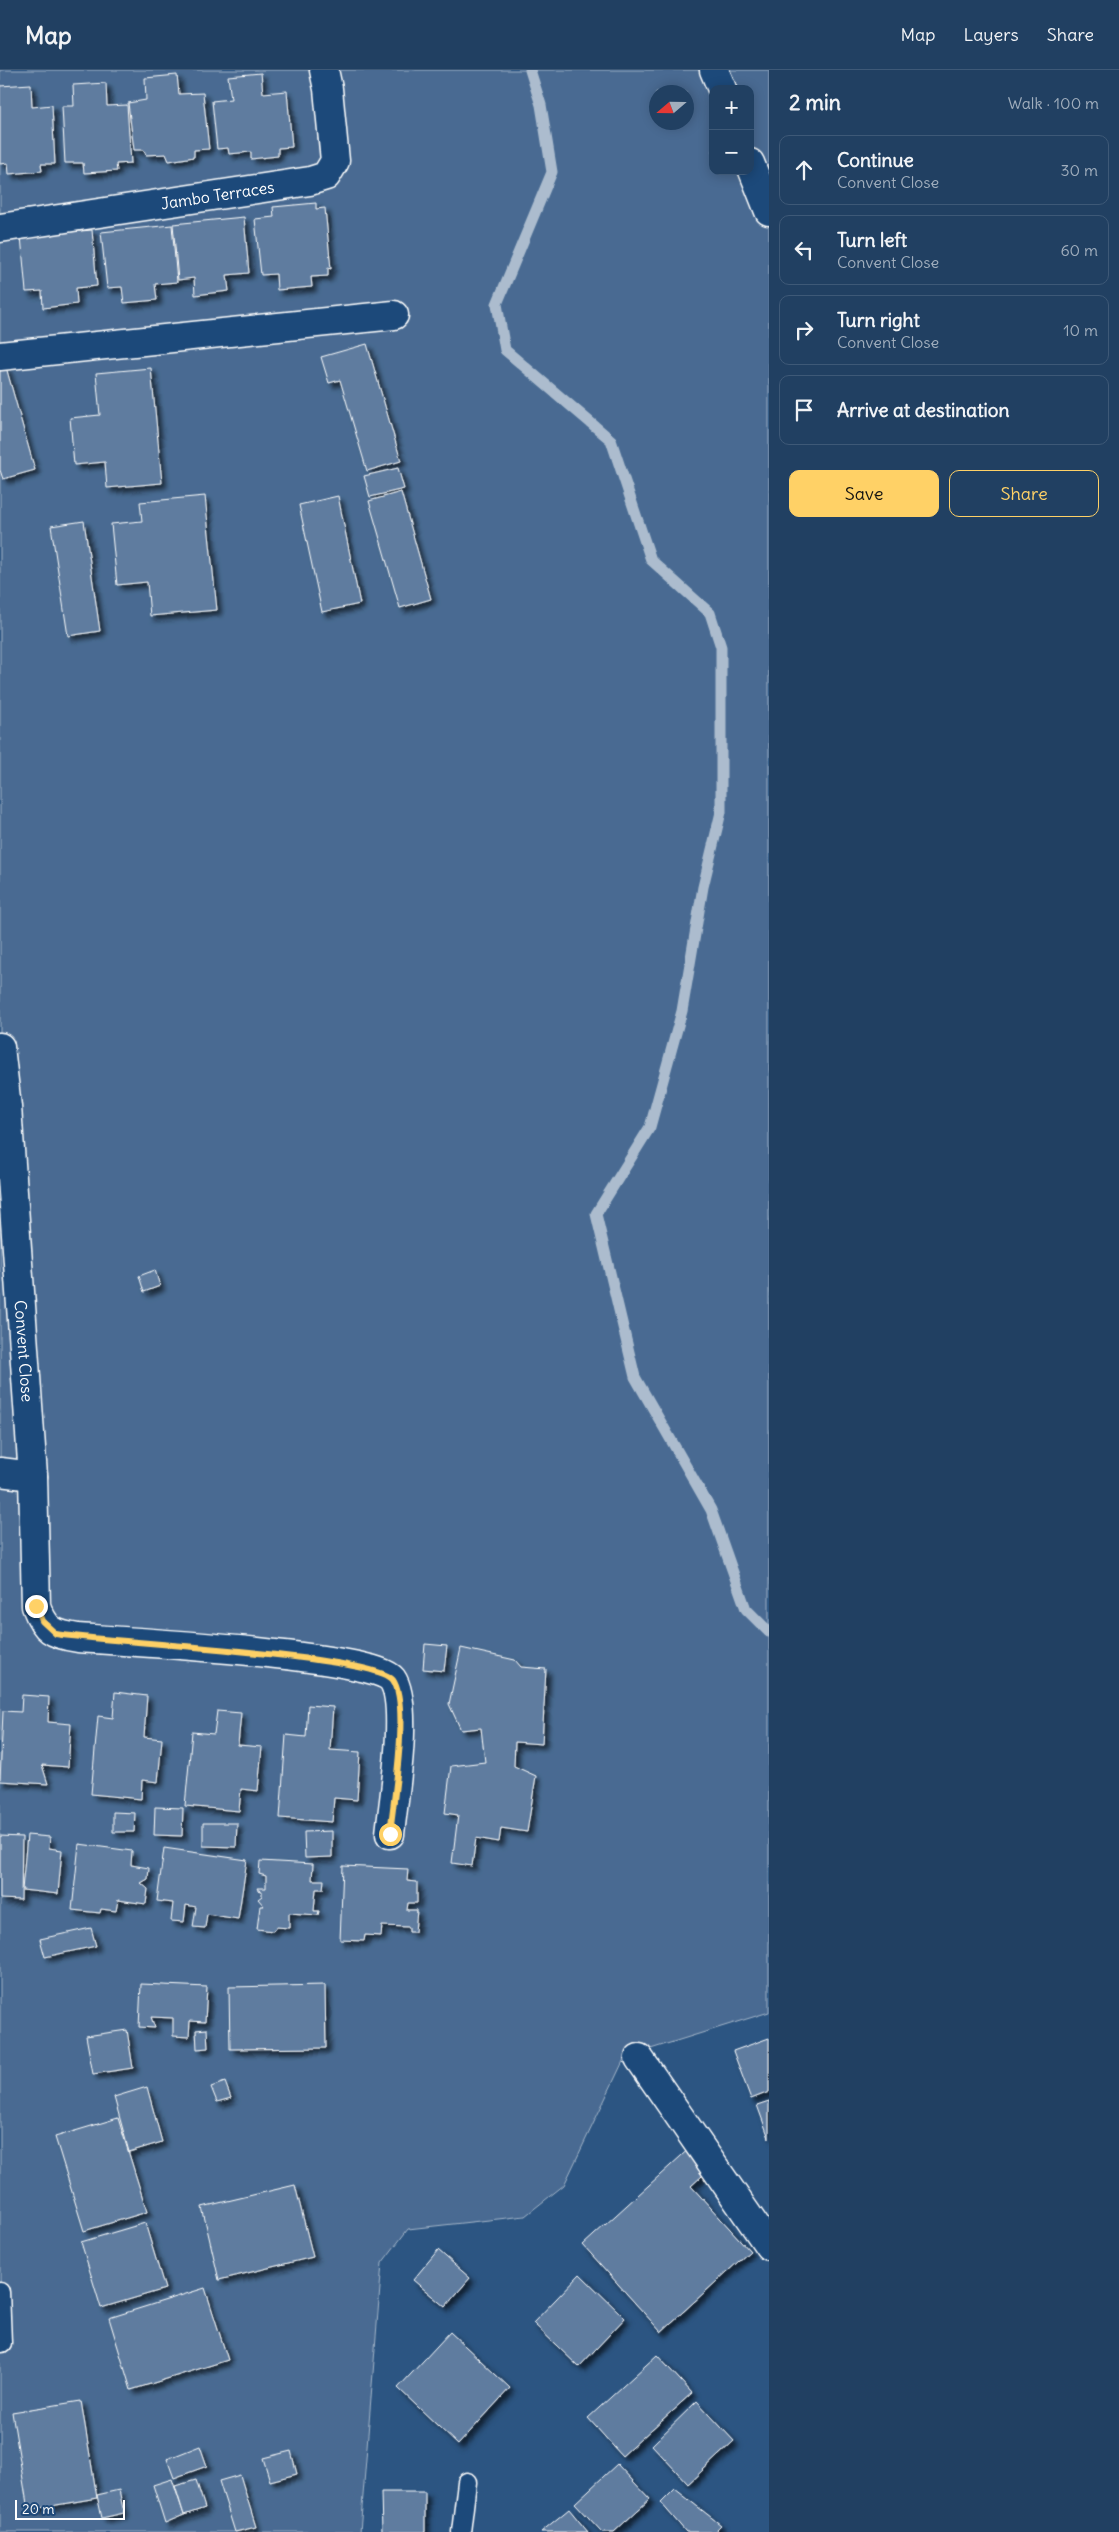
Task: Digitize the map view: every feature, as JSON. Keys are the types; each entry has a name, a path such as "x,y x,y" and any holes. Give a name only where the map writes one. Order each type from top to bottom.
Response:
{"street":[{"name":"Jambo Terraces","path":"0,228 310,181 326,176 335,161 328,89 324,70"},
{"path":"714,70 720,85"},
{"path":"754,173 769,211"},
{"path":"0,356 394,315"},
{"name":"Convent Close","path":"0,1047 7,1108 33,1476 36,1606 42,1621 56,1634 320,1659 380,1671 392,1679 398,1696 401,1719 390,1834"},
{"path":"0,1472 33,1476"},
{"path":"639,2058 769,2246"}],"lane":[{"path":"0,2292 2,2343"},
{"path":"461,2532 467,2482"}],"shaded area":[{"path":"0,70 769,70 769,2012 625,2057 564,2185 525,2216 408,2229 382,2263 360,2532 0,2532"}],"building":[{"path":"261,73 263,93 287,91 292,147 278,148 278,156 251,159 251,152 229,154 228,148 217,149 212,101 231,99 228,76"},
{"path":"177,75 179,94 203,93 209,149 194,150 194,157 169,161 166,154 146,155 144,150 134,150 128,103 146,100 145,78"},
{"path":"106,83 107,106 127,105 131,163 116,164 117,171 84,173 83,163 65,163 62,106 74,106 73,85"},
{"path":"31,84 32,107 52,105 55,164 41,164 42,171 9,174 8,163 0,164 0,86"},
{"path":"316,203 316,209 325,208 331,269 328,268 328,276 311,277 312,287 277,290 276,274 261,275 255,219 274,217 273,207"},
{"path":"244,217 249,273 227,275 229,291 195,295 194,278 178,280 173,224"},
{"path":"172,225 177,282 155,284 157,300 124,303 122,287 107,288 101,232"},
{"path":"92,230 97,286 76,288 77,304 43,308 42,291 26,292 21,236"},
{"path":"367,344 401,461 367,471 340,380 329,383 321,357"},
{"path":"6,367 35,470 3,479 0,470 0,369"},
{"path":"151,368 162,483 107,488 105,462 74,465 70,418 100,415 96,373"},
{"path":"398,468 404,489 370,497 364,476"},
{"path":"401,492 431,599 400,608 369,501"},
{"path":"205,496 217,610 150,616 147,582 117,585 111,524 142,521 140,502"},
{"path":"338,496 360,604 322,612 299,505"},
{"path":"84,521 100,631 68,636 51,526"},
{"path":"155,1270 160,1286 144,1292 139,1276"},
{"path":"425,1644 447,1646 444,1671 423,1669"},
{"path":"461,1648 515,1660 521,1667 546,1669 542,1744 515,1742 514,1766 536,1776 527,1832 501,1828 499,1842 476,1838 472,1866 452,1863 458,1815 445,1813 451,1766 485,1762 481,1728 461,1730 449,1704"},
{"path":"115,1692 147,1696 144,1737 162,1739 158,1782 142,1780 141,1799 91,1794 98,1716 113,1718"},
{"path":"22,1695 49,1697 48,1722 71,1724 68,1767 42,1765 48,1784 0,1781 3,1711 21,1712"},
{"path":"308,1705 333,1707 330,1750 360,1752 357,1800 334,1798 332,1822 280,1818 286,1735 306,1737"},
{"path":"217,1711 241,1713 238,1745 262,1747 258,1791 241,1789 239,1811 185,1806 192,1732 214,1734"},
{"path":"155,1807 183,1808 182,1836 154,1835"},
{"path":"113,1812 135,1813 134,1832 113,1832"},
{"path":"203,1823 237,1823 236,1847 203,1846"},
{"path":"332,1831 332,1857 305,1858 304,1832"},
{"path":"27,1835 50,1837 49,1848 62,1850 58,1894 22,1890"},
{"path":"0,1836 22,1837 21,1900 0,1899"},
{"path":"79,1844 132,1851 131,1865 149,1868 148,1879 141,1883 148,1889 146,1904 118,1900 116,1911 101,1909 100,1913 72,1910"},
{"path":"164,1848 247,1860 238,1919 207,1914 205,1928 193,1927 196,1907 186,1905 184,1922 171,1921 173,1903 157,1901"},
{"path":"260,1861 313,1864 312,1880 324,1880 323,1889 316,1889 314,1911 319,1911 318,1915 289,1913 289,1928 276,1927 273,1931 257,1929 260,1906 264,1906 258,1899 262,1896 262,1891 257,1888 266,1888 266,1876 259,1874"},
{"path":"343,1866 408,1869 407,1881 417,1882 417,1903 408,1903 407,1910 417,1910 415,1932 409,1932 409,1927 382,1926 381,1936 365,1935 364,1941 340,1940"},
{"path":"91,1928 96,1946 45,1957 40,1939"},
{"path":"141,1984 207,1987 205,2022 190,2021 189,2037 173,2036 173,2018 151,2017 155,2028 139,2027"},
{"path":"325,1985 326,2048 230,2049 229,1987"},
{"path":"207,2029 208,2048 197,2049 196,2030"},
{"path":"127,2030 133,2068 93,2074 86,2036"},
{"path":"769,2038 769,2092 751,2099 733,2051"},
{"path":"225,2082 231,2098 217,2102 211,2087"},
{"path":"147,2087 162,2142 129,2152 114,2097"},
{"path":"769,2101 769,2138 757,2105"},
{"path":"118,2118 147,2212 84,2231 55,2137"},
{"path":"692,2146 712,2167 691,2186 750,2251 661,2332 583,2245"},
{"path":"295,2185 313,2257 219,2280 202,2207"},
{"path":"145,2223 165,2289 101,2308 81,2242"},
{"path":"438,2250 470,2278 445,2307 413,2280"},
{"path":"580,2274 625,2318 579,2367 533,2323"},
{"path":"205,2288 228,2360 131,2390 109,2318"},
{"path":"450,2332 510,2388 458,2445 398,2388"},
{"path":"657,2355 692,2393 622,2456 588,2418"},
{"path":"81,2401 97,2498 28,2510 12,2412"},
{"path":"697,2401 734,2441 688,2484 652,2445"},
{"path":"200,2446 207,2466 174,2478 167,2459"},
{"path":"291,2451 297,2474 270,2481 263,2458"},
{"path":"617,2464 650,2499 614,2532 602,2532 575,2503"},
{"path":"240,2475 256,2527 235,2532 219,2481"},
{"path":"172,2479 184,2515 165,2523 153,2485"},
{"path":"196,2480 205,2508 184,2515 175,2486"},
{"path":"675,2489 721,2525 714,2532 686,2532 661,2503"},
{"path":"119,2490 124,2513 102,2518 97,2495"},
{"path":"381,2492 425,2492 425,2532 382,2532"},
{"path":"569,2509 588,2532 541,2532"}],"waterway":[{"path":"530,70 541,105 552,172 497,304 505,350 611,440 651,560 710,613 721,647 721,812 703,887 682,1011 650,1127 596,1214 635,1377 711,1510 746,1609 769,1632"}],"route":[{"path":"36,1606 42,1621 56,1634 78,1638 320,1659 380,1671 392,1679 398,1696 401,1719 390,1834"}]}
